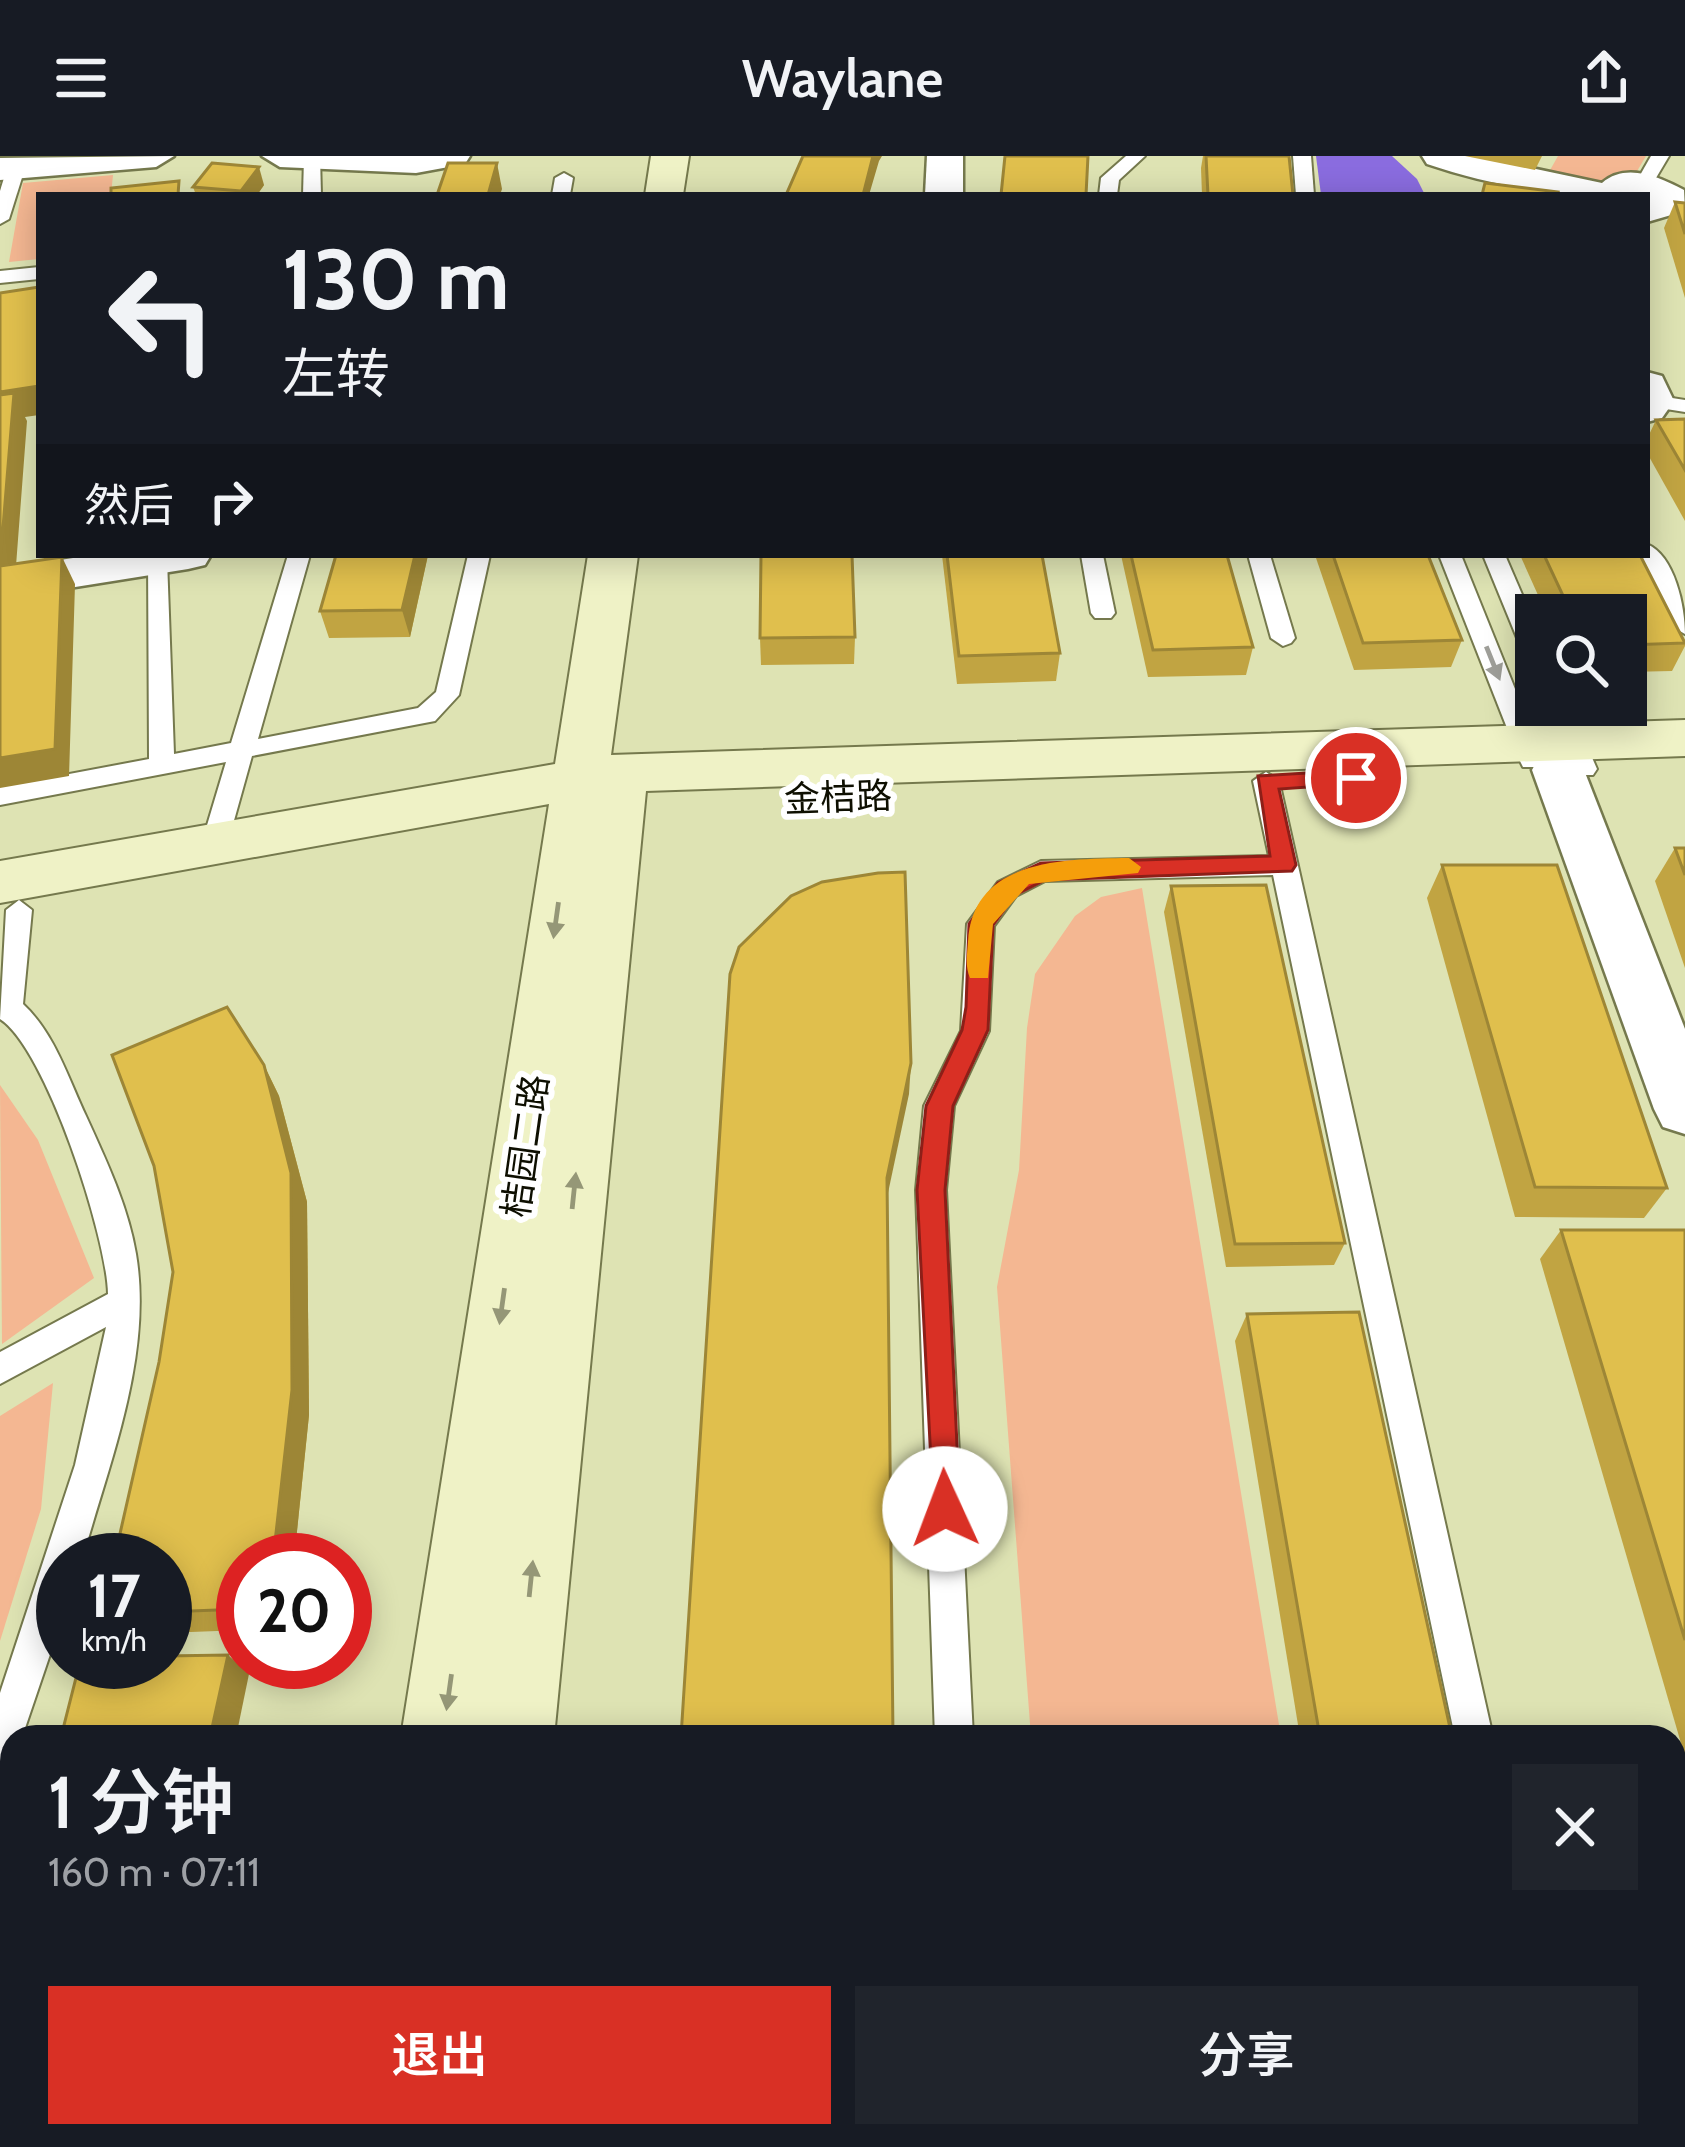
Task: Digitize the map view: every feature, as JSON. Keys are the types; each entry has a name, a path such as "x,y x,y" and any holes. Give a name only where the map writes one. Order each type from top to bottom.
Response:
{"main road":[{"path":"664,192 670,156"},
{"path":"689,192 694,156"},
{"name":"桔园二路","path":"515,1725 597,794 613,558"},
{"name":"桔园二路","path":"444,1725 597,794 645,558"},
{"path":"6,902 214,842 597,794 1555,750 1685,738"},
{"name":"金桔路","path":"6,902 597,794 707,801 1266,781 1555,750 1685,766"}],"street":[{"path":"8,168 156,156"},
{"path":"944,192 945,156"},
{"path":"1439,156 1493,174 1646,191"},
{"path":"296,157 430,171"},
{"path":"0,584 166,558"},
{"path":"1555,750 1685,1109"}],"lane":[{"path":"1108,192 1109,178 1136,156"},
{"path":"1302,156 1305,192"},
{"path":"296,157 311,192"},
{"path":"0,219 8,168"},
{"path":"0,277 36,273"},
{"path":"1650,557 1685,627"},
{"path":"162,766 172,558"},
{"path":"214,842 298,558"},
{"path":"0,796 410,720 440,706 448,695 478,558"},
{"path":"1094,558 1103,613"},
{"path":"1260,558 1283,638"},
{"path":"1452,558 1555,750"},
{"path":"1495,558 1515,605"},
{"path":"1266,781 1471,1725"},
{"path":"954,1725 931,1190 940,1106 975,1030 981,924 1007,889 1041,872 1284,865"},
{"path":"6,902 5,1008 33,1034 97,1172 111,1212 124,1301 98,1435 71,1533"},
{"path":"0,1370 124,1301"},
{"path":"7,1725 36,1641"}],"shaded area":[{"path":"1316,156 1392,156 1417,179 1424,192 1321,192"},
{"path":"1558,156 1646,156 1633,178 1607,186 1549,172"},
{"path":"113,175 111,192 36,192 36,259 9,262 23,183"},
{"path":"1142,888 1279,1725 1030,1725 997,1287 1019,1170 1035,974 1075,916 1101,897"},
{"path":"0,1085 38,1140 94,1278 2,1344"},
{"path":"53,1383 41,1509 0,1641 0,1416"}],"building":[{"path":"803,156 873,156 864,192 787,192"},
{"path":"1005,156 1088,156 1086,192 1001,192"},
{"path":"1206,156 1289,156 1293,192 1208,192"},
{"path":"212,163 259,167 241,191 193,187"},
{"path":"448,163 497,163 489,192 438,192"},
{"path":"179,181 178,192 111,192 111,188"},
{"path":"1485,183 1558,192 1483,192"},
{"path":"1675,202 1685,203 1685,234"},
{"path":"36,287 36,386 0,392 0,293"},
{"path":"14,393 1,552 0,552 0,395"},
{"path":"1685,419 1685,470 1656,420"},
{"path":"62,558 55,749 0,758 0,566"},
{"path":"335,558 414,558 402,610 320,611"},
{"path":"761,558 852,558 855,637 760,638"},
{"path":"947,558 1043,558 1060,653 959,656"},
{"path":"1132,558 1228,558 1253,647 1153,650"},
{"path":"1334,558 1429,558 1462,640 1363,643"},
{"path":"1545,558 1642,558 1685,643 1647,644 1647,594 1562,594"},
{"path":"1675,848 1685,848 1685,875"},
{"path":"1442,865 1557,865 1667,1188 1535,1187"},
{"path":"905,872 911,1063 887,1178 893,1725 682,1725 730,974 739,947 791,896 822,882"},
{"path":"1266,885 1345,1243 1235,1244 1171,886"},
{"path":"227,1007 264,1065 291,1173 292,1390 276,1533 216,1533 216,1610 192,1611 192,1533 120,1533 159,1362 173,1272 154,1166 112,1055"},
{"path":"1561,1230 1685,1230 1685,1640"},
{"path":"1359,1312 1449,1725 1318,1725 1247,1314"},
{"path":"216,1655 216,1689 221,1689 213,1725 64,1725 73,1689 192,1689 192,1656"}],"slow traffic":[{"path":"979,972 981,924 993,904 1021,877 1062,868 1129,867"}],"route":[{"path":"945,1509 931,1190 940,1106 975,1030 981,924 1007,889 1021,877 1041,872 1284,865 1266,781 1356,778"}]}
